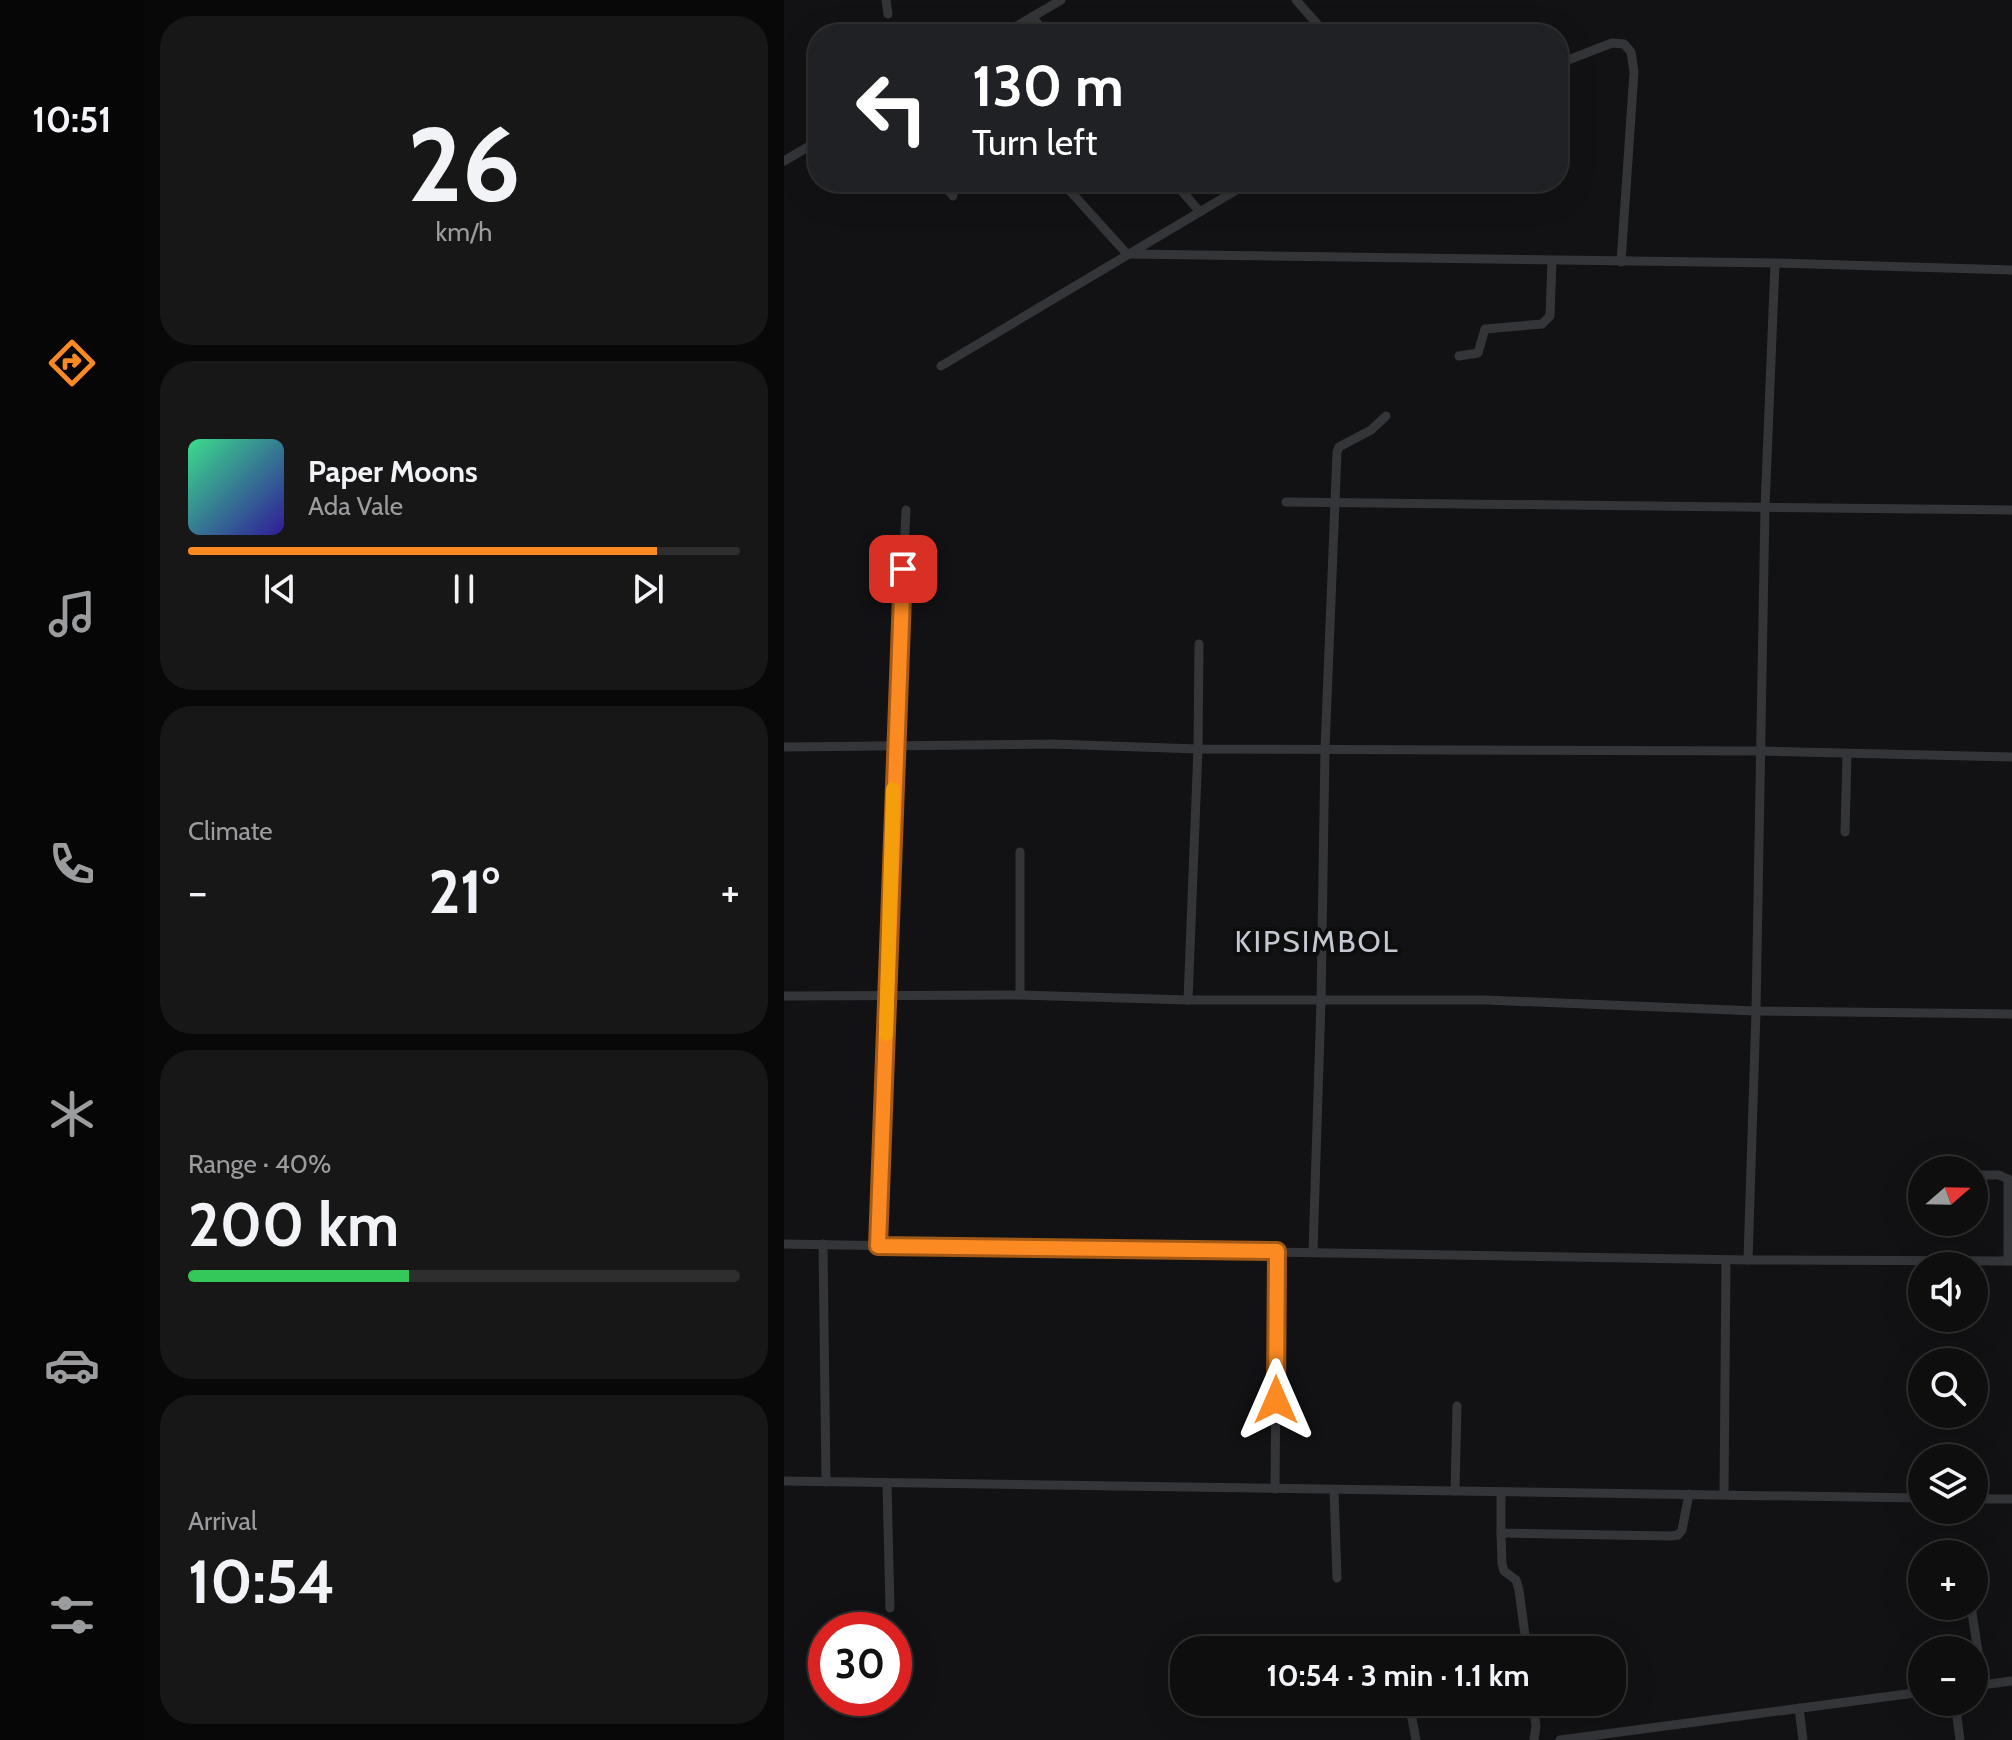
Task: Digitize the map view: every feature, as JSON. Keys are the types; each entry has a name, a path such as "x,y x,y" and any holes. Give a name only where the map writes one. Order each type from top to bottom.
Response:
{"street":[{"path":"886,0 888,14"},
{"path":"1020,24 1061,0"},
{"path":"1296,0 1317,24"},
{"path":"1032,17 1038,24"},
{"path":"1568,60 1612,43 1624,44 1631,52 1634,72 1621,262"},
{"path":"784,161 808,147"},
{"path":"950,192 953,196"},
{"path":"1071,192 1127,254 1775,263 2012,270"},
{"path":"1183,192 1200,212"},
{"path":"941,366 1233,192"},
{"path":"1459,356 1478,353 1485,329 1547,321 1550,316 1552,261"},
{"path":"1748,1260 1765,507 1775,263"},
{"path":"1313,1251 1334,503 1339,447 1371,430 1386,416"},
{"path":"1286,502 2012,510"},
{"path":"878,1246 906,510"},
{"path":"1188,1000 1199,644"},
{"path":"784,747 1052,744 1198,749 1761,751 2012,757"},
{"path":"1845,832 1847,755"},
{"path":"1020,852 1020,995"},
{"path":"784,996 1486,1000 1756,1011 2012,1014"},
{"path":"784,1244 1726,1260 2010,1261 2008,1179 1988,1175"},
{"path":"823,1244 826,1482"},
{"path":"1275,1489 1277,1251"},
{"path":"1724,1494 1726,1260"},
{"path":"1455,1491 1457,1406"},
{"path":"784,1481 1908,1498"},
{"path":"887,1484 890,1608"},
{"path":"1334,1490 1337,1578"},
{"path":"1501,1492 1502,1564 1504,1571 1516,1580 1525,1636"},
{"path":"1501,1533 1670,1536 1682,1530 1689,1494"},
{"path":"1988,1499 2012,1499"},
{"path":"1988,1684 2012,1681"},
{"path":"1560,1740 1908,1694"},
{"path":"1799,1708 1803,1740"},
{"path":"1412,1716 1416,1740"},
{"path":"1534,1740 1535,1716"},
{"path":"1957,1716 1960,1740"}],"slow traffic":[{"path":"886,1034 893,789"}],"district":[{"name":"KIPSIMBOL","path":"1317,942"}],"route":[{"path":"903,569 878,1246 1277,1251 1276,1400"}]}
